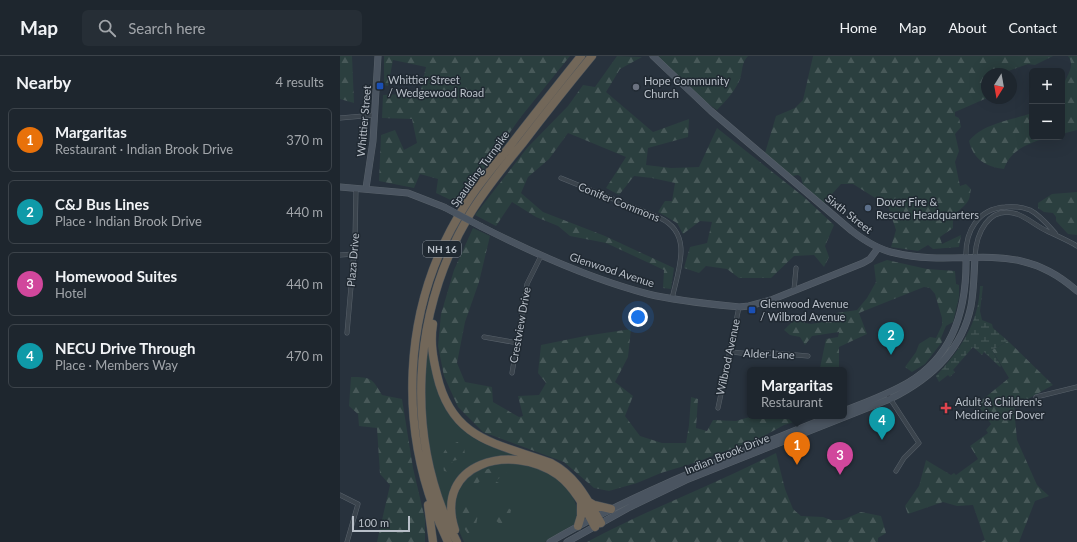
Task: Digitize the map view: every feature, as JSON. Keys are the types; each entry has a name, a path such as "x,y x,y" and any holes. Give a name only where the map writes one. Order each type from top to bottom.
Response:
{"highway":[{"name":"Spaulding Turnpike","path":"448,542 426,488 416,441 411,384 417,328 432,274 451,229 473,192 582,56"},
{"name":"Spaulding Turnpike","path":"457,542 441,506 432,475 423,431 421,400 422,357 425,337 444,269 463,226 484,193 592,56"},
{"path":"444,269 431,341 438,381 446,401 460,421 475,435 495,444 545,460 560,468 576,482 584,502 596,521"},
{"path":"460,542 452,515 455,494 462,480 470,472 489,461 513,459 540,465 562,479 584,502 610,509"},
{"path":"426,488 433,542"},
{"path":"578,526 584,502"}],"main road":[{"name":"Whittier Street","path":"366,188 376,115 378,56"},
{"name":"Sixth Street","path":"653,56 711,110 833,216 852,231 878,248 904,255 1003,258 1032,263 1056,275 1077,290"},
{"name":"Glenwood Avenue","path":"340,187 366,188 408,193 444,207 540,256 639,291 672,298 739,307 760,304 867,261 878,248"},
{"name":"Indian Brook Drive","path":"847,409 888,396 923,372 939,356 951,338 963,305 966,257"},
{"name":"Indian Brook Drive","path":"847,413 914,386 947,358 959,340 968,320 972,304 975,257"},
{"name":"Indian Brook Drive","path":"567,542 610,509 661,485 823,419"},
{"name":"Indian Brook Drive","path":"550,542 578,526 596,521 686,480 833,419"}],"street":[{"path":"340,118 376,115"},
{"name":"Conifer Commons","path":"561,178 660,218 674,227 681,238 681,247 672,298"},
{"name":"Plaza Drive","path":"347,333 354,254 356,188"},
{"path":"966,257 967,240 974,223 985,213 998,208 1020,207 1029,210 1056,234"},
{"path":"975,257 976,240 980,230 990,218 1000,214 1018,215 1077,246"},
{"path":"340,255 354,254"},
{"name":"Crestview Drive","path":"512,374 527,284 540,256"},
{"path":"794,290 796,268"},
{"name":"Wilbrod Avenue","path":"718,408 731,352 739,307"},
{"path":"484,337 518,343"},
{"name":"Alder Lane","path":"731,352 751,354 778,353 808,356"},
{"path":"1036,397 1077,387"},
{"path":"888,396 919,443 904,458 896,471"},
{"path":"340,495 358,504 347,542"}],"green space":[{"path":"340,56 352,56 354,103 340,99"},
{"path":"384,56 570,56 520,118 459,204 436,193 438,179 420,174 414,188 379,181 381,135 395,130 404,150 417,143 412,119 382,118 383,95 420,93 426,67 393,60 388,86 384,85"},
{"path":"617,56 642,57 620,69 606,92 653,132 689,119 688,137 648,148 646,165 671,168 699,167 717,128 804,197 834,225 825,246 829,257 824,267 814,255 794,256 771,278 739,278 727,269 706,266 699,273 684,268 690,247 707,243 712,222 700,221 683,234 677,223 658,212 665,201 672,201 675,183 634,176 619,195 606,188 626,157 568,133 549,159 528,177 521,193 543,212 605,236 674,268 671,289 663,288 664,270 606,243 570,236 558,226 536,217 512,202 496,226 475,215 527,148 568,106 583,85 595,87"},
{"path":"658,56 748,56 744,61 740,79 736,88 717,110 697,96"},
{"path":"813,56 1053,56 1035,65 1028,64 1017,68 981,68 981,101 955,112 955,116 959,118 961,127 955,134 959,151 955,162 960,186 966,184 971,189 967,203 956,213 954,217 953,228 940,237 942,244 961,235 959,247 933,249 928,245 918,251 891,247 896,230 888,206 853,184 841,184 824,203 803,185 801,177 798,175 792,176 765,153 776,116 795,108 803,100"},
{"path":"1068,56 1077,56 1077,130 1065,133 1065,82 1071,65"},
{"path":"1029,114 1029,140 1040,140 1022,147 1011,156 1004,169 997,168 981,161 974,153 969,141 982,130 998,123"},
{"path":"1077,192 1077,235 1068,234 1056,221 1056,217 1053,213 1044,212 1038,208 1038,203 1052,194"},
{"path":"473,228 490,236 479,282 465,322 457,363 465,382 492,387 493,402 519,417 523,416 518,396 539,395 546,383 538,373 541,345 631,329 628,357 615,382 633,396 625,416 640,436 662,443 686,443 691,397 698,399 696,428 707,431 713,420 736,421 747,418 747,419 805,419 784,425 762,437 697,462 661,473 637,483 609,491 594,488 564,462 483,432 458,407 444,376 438,346 441,314 454,270"},
{"path":"887,260 927,269 955,271 956,284 959,285 959,297 953,322 946,326 941,338 942,342 925,364 912,372 905,367 916,352 919,344 930,337 936,338 942,325 942,318 935,294 930,288 924,287 859,313 867,334 839,347 839,367 820,367 826,339 838,337 839,332 812,336 805,345 800,337 790,335 784,330 800,314 805,323 811,324 828,321 837,313 857,310 867,298 876,282 874,265"},
{"path":"980,286 983,286 980,311 982,320 992,324 993,328 1008,341 992,350 1001,366 1000,367 984,352 982,355 973,347 953,370 955,372 950,377 948,375 939,382 936,376 960,346 972,324 979,299"},
{"path":"429,335 434,376 467,430 537,461 566,480 508,457 464,476 450,514 438,487 430,455 425,422 423,386"},
{"path":"1008,341 1053,385 1014,407 1017,440 1037,485 1049,496 1035,501 1019,542 981,542 985,540 973,505 957,506 943,502 908,514 905,506 919,486 926,460 951,475 954,473 956,475 978,459 970,446 988,433 986,430 991,424 977,404 1009,378 992,350"},
{"path":"351,377 367,378 376,385 382,395 402,399 413,468 425,519 425,542 377,542 390,485 380,474 377,428 359,426 358,414 349,406"},
{"path":"457,442 463,442 465,454 462,455 460,450 457,452 457,460 452,461 453,469 449,472 444,471 443,453"},
{"path":"776,453 785,489 793,509 801,516 842,520 861,512 881,516 886,533 878,538 878,542 587,542 610,530 753,465"},
{"path":"489,464 526,464 546,471 555,477 564,485 576,503 576,523 545,542 464,542 460,534 456,517 455,500 457,492 467,477"},
{"path":"491,468 507,473 495,481 501,484 498,489 490,486 482,479 475,486 470,487 469,481 481,471"},
{"path":"469,502 479,509 474,536 468,534 458,519 464,505"},
{"path":"493,504 503,504 511,510 509,519 500,524 495,520 492,512"}],"place":[{"name":"Whittier Street / Wedgewood Road","path":"380,86"},
{"name":"Hope Community Church","path":"636,87"},
{"name":"Dover Fire & Rescue Headquarters","path":"868,208"},
{"name":"Glenwood Avenue / Wilbrod Avenue","path":"752,310"},
{"name":"C&J Bus Lines","path":"891,355"},
{"name":"Adult & Children's Medicine of Dover","path":"946,408"},
{"name":"NECU Drive Through","path":"882,440"},
{"name":"Margaritas","path":"797,465"},
{"name":"Homewood Suites","path":"840,475"}]}
